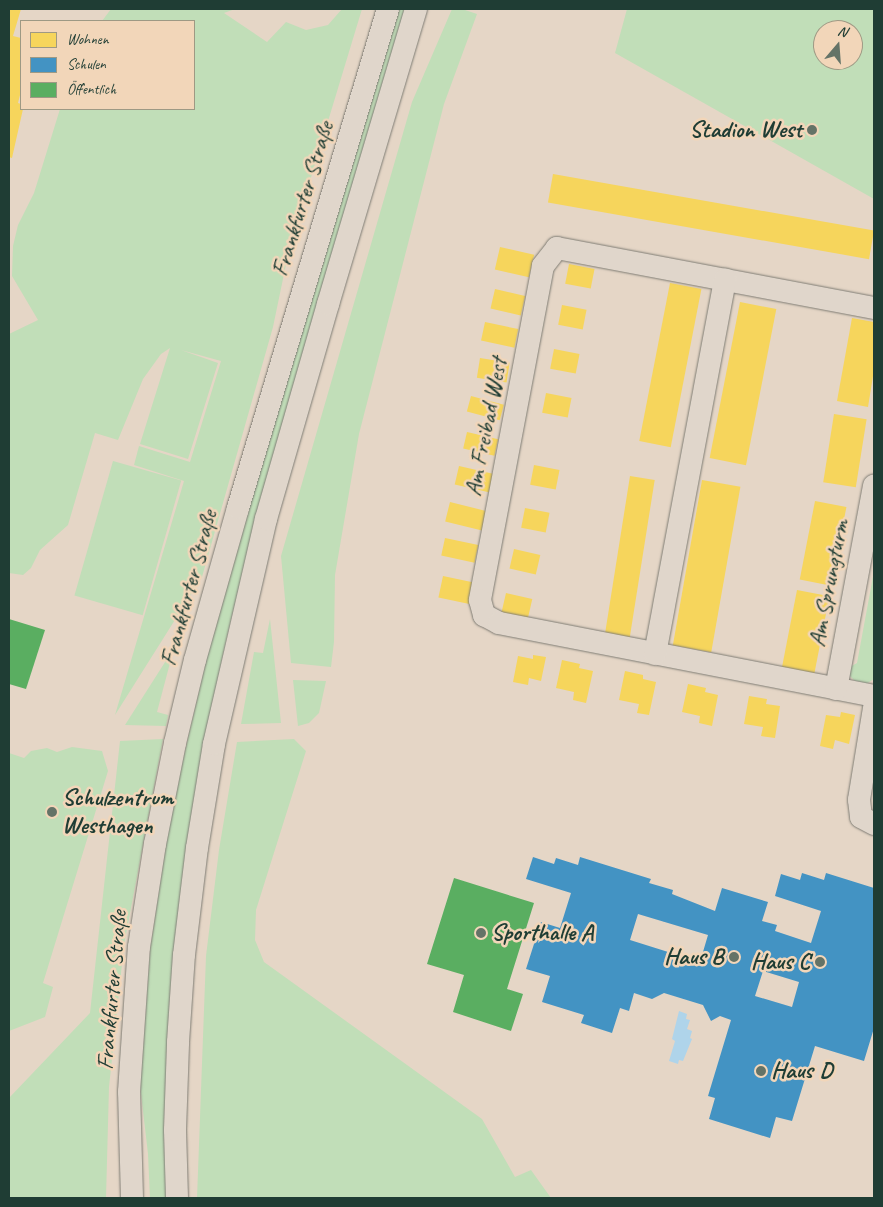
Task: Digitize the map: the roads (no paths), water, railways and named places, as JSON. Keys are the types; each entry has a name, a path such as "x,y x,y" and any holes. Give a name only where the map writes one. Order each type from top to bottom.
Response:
{"street":[{"path":"178,1198 176,1110 184,955 197,848 214,744 266,518 416,9"},
{"path":"392,90 433,9"},
{"name":"Frankfurter Straße","path":"132,1198 129,1092 139,947 155,844 175,744 195,660 241,498 387,11"},
{"name":"Am Freibad West","path":"874,308 557,248 543,266 480,600 484,615 499,623 874,696"},
{"path":"655,654 725,279"},
{"name":"Am Sprungturm","path":"836,689 874,486"},
{"path":"868,821 859,800 874,708"}],"water":[{"path":"679,1011 687,1014 686,1019 690,1020 687,1029 692,1031 690,1038 692,1039 683,1061 679,1060 678,1064 669,1061 675,1041 672,1039"}],"place":[{"name":"Stadion West","path":"812,130"},
{"name":"Schulzentrum Westhagen","path":"52,812"},
{"name":"Sporthalle A","path":"481,933"},
{"name":"Haus B","path":"734,957"},
{"name":"Haus C","path":"820,962"},
{"name":"Haus D","path":"761,1071"}]}
